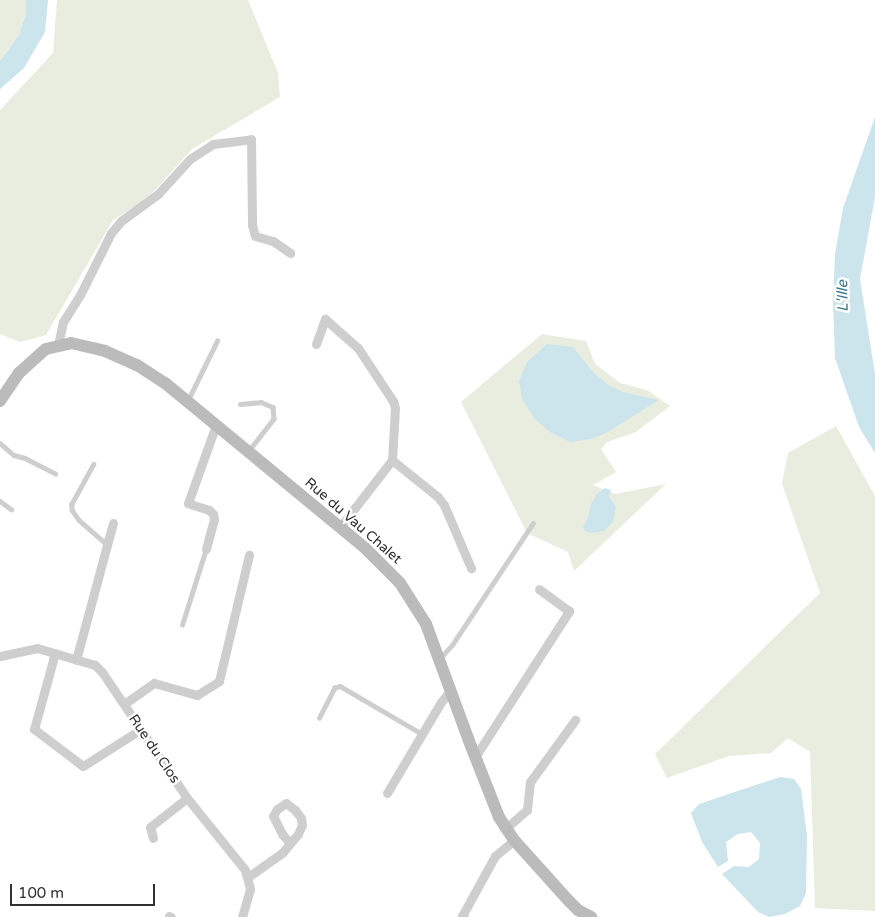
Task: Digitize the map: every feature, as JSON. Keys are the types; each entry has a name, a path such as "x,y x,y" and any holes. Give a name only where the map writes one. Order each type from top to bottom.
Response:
{"street":[{"path":"58,345 63,322 80,295 111,233 121,221 158,194 190,159 213,144 251,139 252,225 255,236 273,241 290,253"},
{"path":"316,344 325,319 349,338 363,354 394,404 392,460 340,527"},
{"name":"Rue du Vau Chalet","path":"0,400 19,373 36,356 58,345 78,344 105,351 148,372 340,527 400,583 426,624 475,757 499,817 506,828 514,840 569,901 589,916"},
{"path":"206,549 214,520 213,514 209,510 188,503 216,425"},
{"path":"392,460 438,497 444,505 471,568"},
{"path":"76,660 113,523"},
{"path":"124,704 154,683 197,695 218,681 249,555"},
{"path":"475,757 569,611 539,589"},
{"name":"Rue du Clos","path":"0,656 37,648 95,665 124,704 186,798 245,870 248,877"},
{"path":"56,653 34,729 83,766 141,729"},
{"path":"388,793 441,702 450,691"},
{"path":"506,828 527,810 530,782 575,720"},
{"path":"153,838 150,826 186,798"},
{"path":"464,917 462,916 496,856 514,840"},
{"path":"242,917 250,894 248,877 282,853 290,843"}],"lane":[{"path":"187,402 217,341"},
{"path":"240,404 261,402 273,407 274,419 248,452"},
{"path":"0,443 14,455 25,458 55,473"},
{"path":"94,464 72,504 72,510 79,520 107,544"},
{"path":"0,501 11,509"},
{"path":"439,659 452,645 533,523"},
{"path":"182,626 206,549"},
{"path":"319,718 334,688 340,686 422,734"}],"shaded area":[{"path":"0,0 26,0 26,14 19,35 0,61"},
{"path":"57,0 248,0 278,73 280,97 192,149 146,200 113,220 46,335 20,342 0,334 0,110 53,53"},
{"path":"542,334 586,341 595,364 620,383 647,390 670,406 636,432 607,442 601,449 616,472 593,485 615,494 666,484 574,571 568,552 527,533 461,402"},
{"path":"836,426 875,496 875,911 815,908 810,752 788,738 771,753 729,756 667,778 655,754 820,593 782,484 788,453"}],"water":[{"path":"26,0 48,0 45,32 24,68 0,89 0,61 19,35 26,14"},
{"name":"L'Ille","path":"875,117 875,197 860,279 875,374 875,453 859,427 835,358 833,302 835,254 843,208"},
{"path":"547,344 573,347 593,372 610,386 623,392 659,400 606,433 591,439 570,442 550,432 535,419 522,399 519,381 527,362"},
{"path":"605,488 611,490 609,497 616,506 613,522 604,531 591,533 585,531 583,527 588,518 591,504 597,494"},
{"path":"780,777 794,779 801,789 807,836 806,893 800,906 785,914 769,917 758,912 722,874 734,866 749,867 759,859 760,843 751,832 738,834 726,842 728,861 718,867 702,842 691,813 699,804"}]}
